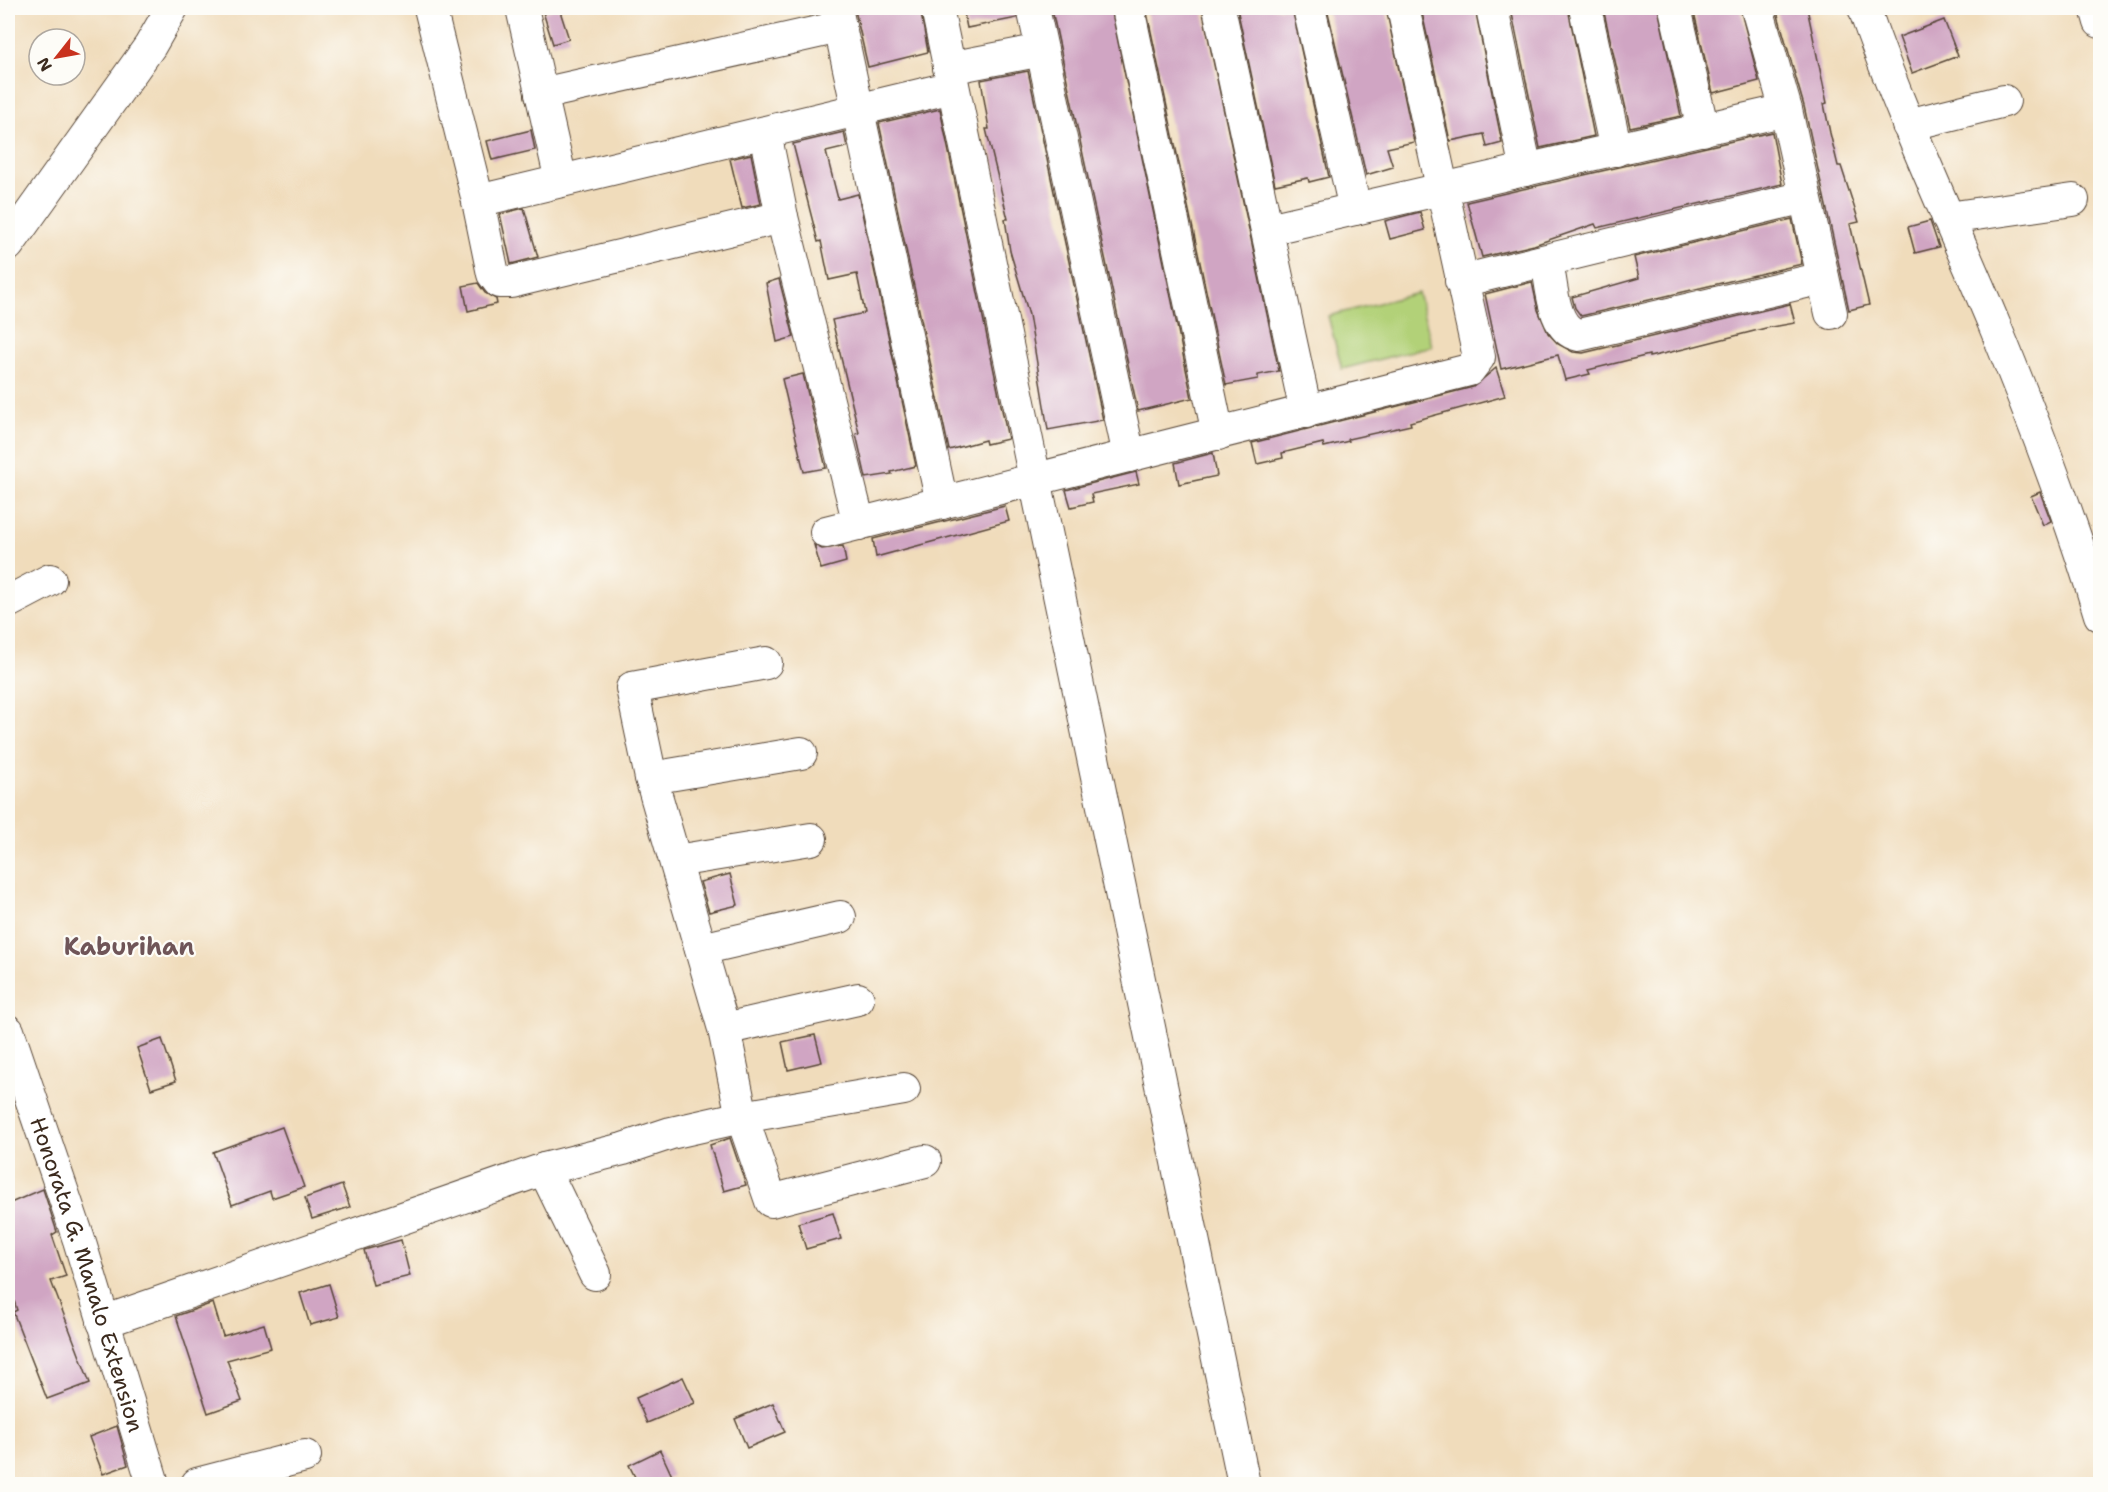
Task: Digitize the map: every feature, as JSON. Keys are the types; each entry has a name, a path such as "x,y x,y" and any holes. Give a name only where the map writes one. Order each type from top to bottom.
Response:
{"street":[{"path":"8,245 150,46 172,8"},
{"path":"430,8 478,201 493,274 499,282 505,283 782,217"},
{"path":"525,8 561,181"},
{"path":"937,8 1037,479 1244,1485"},
{"path":"1033,8 1129,456"},
{"path":"1128,8 1218,434"},
{"path":"1219,8 1306,412"},
{"path":"1309,8 1355,210"},
{"path":"826,532 1469,370 1479,357 1403,8"},
{"path":"1492,8 1526,170"},
{"path":"1585,8 1616,150"},
{"path":"1675,8 1703,130"},
{"path":"1757,8 1786,110 1831,313"},
{"path":"1864,8 1908,125 2007,359 2086,568 2100,615"},
{"path":"2096,8 2100,22"},
{"path":"542,94 838,17 942,503"},
{"path":"478,201 859,110 951,77 1042,50"},
{"path":"1908,125 2004,100"},
{"path":"1268,229 1786,110"},
{"path":"765,133 782,217 859,524"},
{"path":"1461,281 1805,198"},
{"path":"1948,218 2073,200"},
{"path":"1547,261 1561,324 1569,334 1579,335 1823,278"},
{"path":"8,602 50,580"},
{"path":"766,663 632,688 651,777 724,1029 742,1117 771,1201 925,1161"},
{"path":"651,777 801,753"},
{"path":"676,861 811,839"},
{"path":"701,949 840,917"},
{"path":"724,1029 858,999"},
{"name":"Honorata G. Manalo Extension","path":"8,1031 79,1240 153,1485"},
{"path":"103,1322 544,1168 623,1149 671,1133 742,1117 904,1089"},
{"path":"544,1168 595,1274"},
{"path":"197,1485 305,1456"}],"green space":[{"path":"1418,293 1432,346 1342,369 1328,316"}],"building":[{"path":"559,8 569,39 553,44 543,12"},
{"path":"920,8 928,52 868,67 855,10"},
{"path":"963,8 1016,8 1017,18 967,28"},
{"path":"1111,8 1192,398 1138,411 1052,10"},
{"path":"1146,8 1202,8 1279,371 1258,375 1258,379 1226,385"},
{"path":"1237,8 1292,8 1329,177 1309,182 1308,178 1275,185"},
{"path":"1327,8 1386,8 1414,142 1387,148 1393,167 1366,175"},
{"path":"1421,8 1475,8 1502,143 1487,147 1484,134 1450,141"},
{"path":"1568,8 1594,136 1540,148 1511,9"},
{"path":"1603,8 1658,8 1681,116 1630,127"},
{"path":"1693,8 1740,8 1759,81 1713,93"},
{"path":"1776,8 1807,8 1827,103 1824,104 1838,166 1841,166 1859,222 1850,224 1869,305 1849,310 1804,106"},
{"path":"1944,20 1958,56 1912,73 1899,37"},
{"path":"1028,71 1103,420 1048,430 1029,315 1010,251 1005,219 1008,219 986,129 989,129 981,80"},
{"path":"940,109 1008,439 986,444 985,440 949,450 879,123"},
{"path":"531,130 535,150 492,160 487,141"},
{"path":"844,132 847,147 826,152 838,199 858,194 916,466 891,472 892,474 866,478 856,434 859,433 832,320 865,313 857,274 829,280 821,241 818,242 793,144"},
{"path":"1772,132 1782,184 1597,228 1595,224 1534,245 1482,257 1467,202"},
{"path":"751,154 761,204 742,208 730,159"},
{"path":"524,208 538,257 511,264 500,214"},
{"path":"1420,212 1425,230 1390,239 1385,221"},
{"path":"1792,219 1802,264 1581,316 1575,308 1572,297 1639,278 1634,257"},
{"path":"1930,221 1939,247 1915,253 1908,227"},
{"path":"779,279 794,337 777,342 766,283"},
{"path":"1532,282 1538,310 1548,333 1558,344 1573,352 1583,353 1790,304 1795,323 1588,370 1590,374 1565,380 1558,355 1501,369 1485,294"},
{"path":"478,283 485,293 496,299 497,304 468,311 463,286"},
{"path":"1496,368 1505,396 1410,422 1411,425 1348,439 1349,441 1324,447 1323,443 1282,453 1283,458 1257,464 1252,443 1473,387"},
{"path":"803,374 826,468 804,472 782,379"},
{"path":"1213,453 1217,476 1179,484 1175,463"},
{"path":"1136,472 1139,484 1091,494 1093,502 1071,507 1066,490"},
{"path":"2040,492 2051,521 2043,525 2031,496"},
{"path":"1005,506 1009,521 876,557 873,539"},
{"path":"814,545 822,549 843,546 846,562 821,569"},
{"path":"730,874 738,905 709,912 700,882"},
{"path":"815,1035 822,1062 788,1070 782,1042"},
{"path":"162,1039 176,1081 151,1089 137,1048"},
{"path":"282,1127 304,1187 272,1198 270,1191 232,1205 213,1152"},
{"path":"730,1138 746,1185 724,1191 710,1145"},
{"path":"342,1185 350,1207 312,1219 305,1198"},
{"path":"43,1189 57,1232 52,1235 66,1276 51,1281 90,1383 47,1399 13,1312 17,1310 8,1282 8,1204"},
{"path":"833,1213 841,1239 806,1249 798,1223"},
{"path":"401,1240 410,1276 373,1285 364,1250"},
{"path":"329,1284 339,1317 310,1325 300,1293"},
{"path":"213,1303 223,1336 264,1324 271,1348 227,1360 242,1401 208,1413 176,1316"},
{"path":"683,1377 695,1403 647,1423 636,1398"},
{"path":"773,1403 785,1432 747,1448 735,1419"},
{"path":"117,1426 128,1465 103,1474 89,1437"},
{"path":"660,1450 672,1476 653,1485 639,1485 629,1465"}],"district":[{"name":"Kaburihan","path":"129,947"}]}
